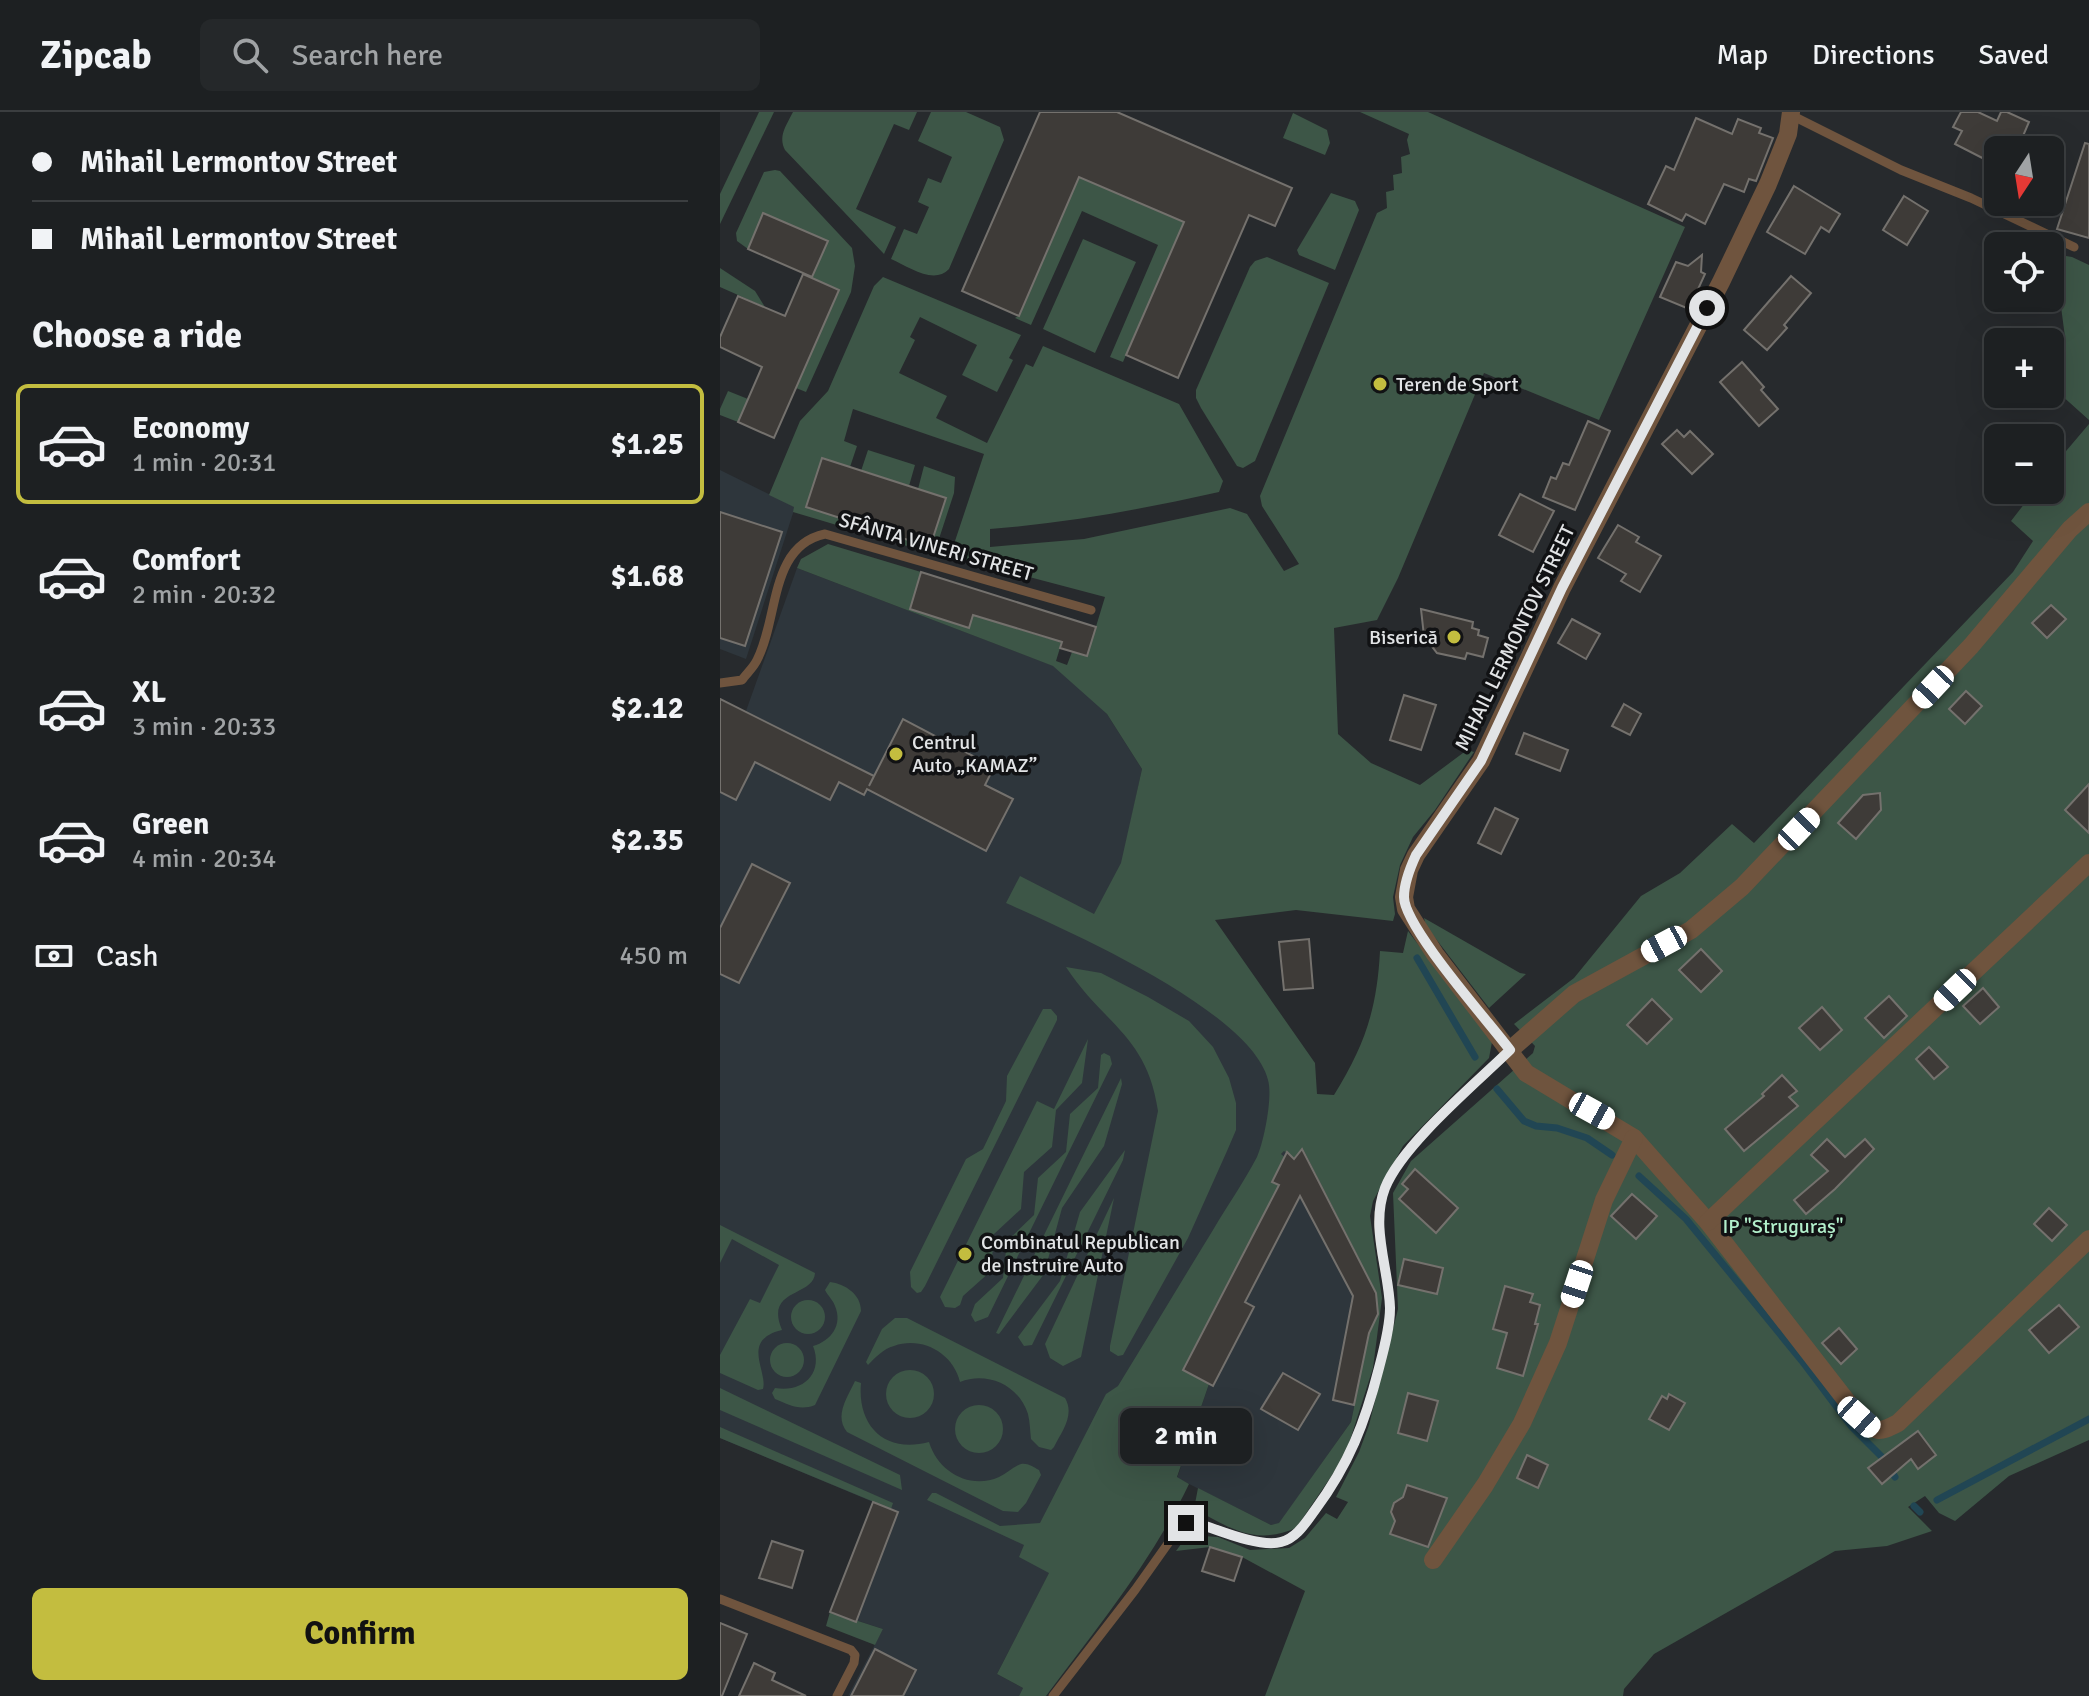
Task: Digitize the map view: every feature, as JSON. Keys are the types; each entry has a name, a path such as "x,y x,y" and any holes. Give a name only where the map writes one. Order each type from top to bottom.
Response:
{"street":[{"name":"MIHAIL LERMONTOV STREET","path":"1792,114 1768,184 1721,282 1562,588 1481,761 1416,855 1409,870 1404,897 1413,921 1435,954 1526,1073 1634,1138 1708,1222 1859,1417 1873,1429 1882,1431 1898,1423 2089,1239"},
{"path":"1510,1050 1574,994 1691,930 1742,887 1950,669 2070,529 2089,512"},
{"path":"1708,1222 2089,863"},
{"path":"1433,1560 1485,1485 1522,1423 1558,1343 1604,1200 1634,1138"}],"lane":[{"path":"1792,114 1901,170 1971,198 2074,247"},
{"name":"SFÂNTA VINERI STREET","path":"720,683 742,680 757,660 786,565 796,548 809,537 825,534 1091,610"},
{"path":"1053,1696 1179,1528 1194,1522 1265,1544 1283,1542 1298,1533 1332,1486 1348,1461 1360,1433 1383,1353 1390,1309 1380,1242 1380,1206 1385,1187 1417,1142 1510,1050"},
{"path":"720,1599 851,1650 855,1655 854,1663 837,1696"}],"shaded area":[{"path":"720,470 795,507 746,659 720,649"},
{"name":"Combinatul Republican de Instruire Auto","path":"797,568 1054,666 1093,699 1107,714 1142,769 1122,863 1094,915 1282,1061 1268,1151 997,1674 1023,1688 1019,1696 848,1696 883,1629 830,1612 873,1502 720,1438 720,699 746,711"},
{"path":"1302,1149 1376,1293 1378,1314 1369,1333 1351,1422 1279,1524 1271,1525 1177,1478 1209,1384 1183,1370 1223,1295 1281,1154 1285,1150"}],"green space":[{"path":"759,112 774,112 720,224 720,194"},
{"path":"793,112 917,112 909,130 894,124 856,209 896,227 884,254 785,150 783,136"},
{"path":"931,112 966,112 1000,127 1004,140 949,269 936,275 921,273 891,259 904,229 917,234 929,207 918,202 928,178 941,183 952,157 918,141"},
{"path":"1360,112 1428,112 1685,227 1599,420 1484,373 1398,578 1377,620 1334,628 1338,734 1371,763 1420,785 1467,750 1474,752 1413,837 1400,865 1393,897 1393,921 1296,910 1215,920 1315,1063 1317,1094 1334,1095 1345,1077 1368,1026 1380,951 1403,953 1408,931 1492,1042 1489,1058 1403,1146 1373,1201 1370,1216 1382,1298 1373,1368 1345,1456 1296,1528 1281,1533 1255,1535 1231,1528 1194,1509 1198,1488 1271,1525 1279,1523 1351,1422 1369,1333 1378,1314 1376,1292 1303,1149 1294,1159 1284,1151 1281,1154 1289,1161 1272,1182 1279,1185 1183,1370 1209,1384 1177,1477 1189,1484 1141,1567 1046,1696 1019,1696 1023,1688 997,1674 1049,1573 1019,1557 1024,1545 927,1500 932,1493 936,1493 1000,1526 1040,1523 1106,1394 1118,1386 1257,1157 1267,1119 1268,1080 1254,1054 1229,1027 1194,1001 1112,953 1006,903 1020,876 1094,914 1121,863 1142,769 1107,714 1053,666 797,568 801,559 828,544 921,572 910,609 969,627 973,615 1050,639 1063,638 1056,661 1067,665 1072,652 1087,656 1105,597 950,556 984,454 853,409 844,441 857,446 850,467 822,458 806,507 929,547 918,489 924,466 955,477 954,493 934,554 793,512 794,507 769,495 800,421 828,391 874,286 883,277 1021,335 997,392 962,375 977,345 920,317 910,337 915,340 899,373 947,396 936,418 987,443 1026,364 1033,367 1043,346 1179,404 1223,481 1219,492 1162,504 1077,519 990,529 990,547 1084,539 1230,508 1247,514 1284,571 1299,564 1262,506 1260,496 1377,213 1387,208 1386,192 1394,190 1393,175 1402,173 1401,157 1410,154 1409,134"},
{"path":"1293,113 1327,130 1330,143 1325,155 1283,138"},
{"path":"780,171 852,248 855,266 851,292 806,392 796,388 839,290 812,278 828,241 763,213 748,249 737,241 736,233 764,172"},
{"path":"1079,177 1184,222 1123,362 1110,357 1158,245 1082,211 1031,325 1015,318 1019,315"},
{"path":"1331,193 1355,201 1359,210 1335,270 1299,255 1297,250"},
{"path":"1083,239 1136,262 1095,353 1043,329"},
{"path":"2064,256 2089,265 2089,420 2064,398"},
{"path":"1267,257 1329,283 1255,461 1243,468 1237,466 1201,408 1196,390 1250,267 1255,261"},
{"path":"720,268 755,291 765,307 720,287"},
{"path":"728,391 748,399 738,422 720,415"},
{"name":"IP \"Struguraș\"","path":"2089,424 2089,1440 2009,1476 1955,1521 1939,1513 1925,1496 1908,1507 1932,1531 1887,1546 1835,1551 1654,1654 1624,1689 1623,1696 1265,1696 1305,1591 1242,1557 1210,1547 1176,1551 1184,1540 1203,1536 1218,1537 1250,1550 1289,1548 1305,1538 1326,1513 1337,1519 1348,1502 1336,1497 1369,1425 1398,1309 1393,1193 1411,1161 1533,1053 1535,1046 1514,1024 1574,978 1641,896 1680,873 1732,824 1754,843 2013,572 2033,541 2011,521 2024,504 2064,504 2064,453"},
{"path":"868,450 915,465 909,486 861,471"},
{"path":"1424,918 1526,974 1489,1008 1426,926"},
{"path":"1066,967 1101,973 1189,1021 1213,1047 1229,1078 1236,1103 1236,1130 1188,1238 1123,1355 1118,1356 1110,1351 1110,1346 1158,1111 1152,1085 1134,1047"},
{"path":"1043,1009 1051,1009 1057,1020 925,1286 917,1293 911,1287 910,1272 966,1159 983,1149 1006,1101 1007,1076"},
{"path":"1088,1039 1082,1083 1056,1110 1052,1147 1024,1172 1021,1209 994,1234 991,1271 963,1296 960,1305 945,1307 940,1297 1037,1101 1054,1109"},
{"path":"1101,1055 1110,1056 1112,1064 988,1317 975,1322 971,1315 975,1304 1003,1278 1007,1241 1034,1215 1038,1178 1066,1152 1070,1114 1098,1088"},
{"path":"1121,1078 1122,1084 1104,1146 1062,1208 1044,1274 999,1334 996,1333"},
{"path":"1125,1150 1123,1160 1032,1345 1024,1346 1018,1337 1060,1281 1080,1212"},
{"path":"1114,1198 1081,1357 1063,1366 1050,1358 1045,1344"},
{"path":"720,1225 815,1273 813,1281 784,1300 779,1307 782,1330 762,1341 759,1356 763,1389 758,1390 720,1373 720,1355 750,1299 760,1303 779,1265 732,1239 720,1263"},
{"path":"830,1282 851,1291 861,1311 815,1405 790,1405 775,1399 772,1393 775,1388 785,1389 802,1384 813,1373 816,1356 813,1346 830,1336 836,1326 837,1313 825,1290"},
{"path":"808,1300 820,1305 825,1317 820,1329 808,1334 796,1329 791,1317 796,1305"},
{"path":"895,1318 907,1318 1065,1398 1068,1417 1054,1447 1051,1450 1039,1447 1031,1439 1024,1404 1010,1388 981,1378 960,1382 951,1363 935,1349 905,1343 886,1349 868,1365 866,1362 882,1329"},
{"path":"787,1343 799,1348 804,1360 799,1372 787,1377 775,1372 770,1360 775,1348"},
{"path":"910,1370 927,1377 934,1394 927,1411 910,1418 893,1411 886,1394 893,1377"},
{"path":"855,1381 861,1383 864,1412 877,1433 899,1444 929,1442 940,1462 956,1476 966,1480 988,1480 1021,1464 1039,1470 1041,1475 1026,1503 1018,1512 1003,1511 847,1432 842,1413"},
{"path":"720,1388 900,1475 902,1490 720,1410"},
{"path":"979,1405 996,1412 1003,1429 996,1446 979,1453 962,1446 955,1429 962,1412"},
{"path":"720,1427 893,1503 891,1509 720,1438"},
{"path":"830,1612 883,1629 875,1645 826,1626"}],"building":[{"path":"1040,112 1117,112 1292,188 1275,226 1249,215 1178,378 1126,355 1184,222 1079,177 1019,316 962,291"},
{"path":"1961,112 1978,112 1997,121 2001,112 2007,112 2029,122 2023,136 1984,136 1984,159 1955,144 1962,131 1953,127"},
{"path":"1696,118 1732,134 1738,119 1761,128 1759,133 1773,138 1756,181 1749,179 1744,192 1724,184 1705,224 1686,214 1682,221 1648,204 1666,166 1674,170"},
{"path":"2085,143 2089,144 2089,238 2057,229 2061,216 2064,216"},
{"path":"1794,186 1840,214 1829,232 1821,227 1805,254 1767,232"},
{"path":"1904,196 1928,211 1907,245 1883,230"},
{"path":"763,213 828,241 812,277 748,249"},
{"path":"1702,255 1701,272 1705,274 1689,309 1660,297 1676,262 1688,266"},
{"path":"803,274 839,290 774,438 738,422 762,367 720,347 720,337 738,296 785,316"},
{"path":"1791,276 1811,293 1767,350 1744,330"},
{"path":"1742,362 1778,409 1759,426 1720,382"},
{"path":"1588,421 1610,431 1575,510 1543,497 1551,477 1556,479 1563,463 1569,465"},
{"path":"1677,430 1684,437 1690,431 1713,454 1692,474 1662,444"},
{"path":"822,458 946,498 930,547 806,507"},
{"path":"1520,494 1554,511 1533,552 1499,535"},
{"path":"720,512 782,532 745,646 720,638"},
{"path":"1618,525 1639,537 1636,542 1661,556 1640,592 1621,581 1626,574 1598,558"},
{"path":"921,572 1096,627 1087,656 1060,648 1062,642 973,615 969,628 910,609"},
{"path":"2051,605 2066,619 2047,638 2032,623"},
{"name":"Biserică","path":"1421,609 1473,622 1472,628 1479,630 1478,635 1488,638 1483,657 1467,653 1465,659 1437,653 1424,636"},
{"path":"1572,619 1600,634 1586,659 1558,643"},
{"path":"1966,691 1982,706 1965,724 1949,709"},
{"path":"1404,695 1436,705 1421,750 1390,740"},
{"path":"720,699 874,776 869,786 903,719 994,767 985,785 1013,799 986,851 867,789 864,795 839,782 830,800 755,762 736,800 720,792"},
{"path":"1624,704 1641,714 1630,735 1612,726"},
{"path":"1524,733 1568,750 1560,771 1516,754"},
{"path":"2089,784 2089,833 2065,810"},
{"path":"1880,793 1881,810 1856,839 1838,823 1863,795"},
{"path":"1495,808 1518,819 1501,854 1478,843"},
{"path":"752,864 790,883 739,983 720,974 720,928"},
{"path":"1309,939 1313,988 1284,990 1279,942"},
{"path":"1701,949 1722,971 1701,992 1679,970"},
{"path":"1983,988 1999,1007 1980,1024 1963,1006"},
{"path":"1889,996 1907,1016 1884,1038 1865,1018"},
{"path":"1652,999 1672,1019 1647,1044 1627,1025"},
{"path":"1822,1007 1842,1030 1820,1050 1799,1028"},
{"path":"1929,1047 1948,1067 1934,1079 1916,1059"},
{"path":"1782,1075 1797,1091 1789,1097 1798,1106 1744,1151 1725,1129 1764,1096 1762,1094"},
{"path":"1827,1139 1845,1157 1865,1139 1874,1149 1806,1214 1794,1200 1828,1171 1811,1155"},
{"path":"1302,1149 1376,1293 1378,1314 1369,1333 1354,1405 1333,1400 1353,1296 1300,1196 1245,1302 1254,1307 1213,1386 1183,1370 1279,1185 1272,1182 1287,1152 1294,1159"},
{"path":"1415,1169 1458,1208 1436,1233 1399,1199 1408,1189 1402,1184"},
{"path":"1632,1194 1657,1216 1636,1239 1611,1216"},
{"path":"2049,1208 2067,1225 2052,1241 2034,1224"},
{"path":"1404,1259 1443,1268 1437,1294 1398,1285"},
{"path":"1505,1286 1533,1294 1530,1302 1540,1305 1535,1324 1538,1324 1523,1376 1497,1368 1507,1333 1493,1329"},
{"path":"2059,1305 2079,1327 2049,1353 2029,1330"},
{"path":"1839,1328 1857,1349 1841,1364 1822,1343"},
{"path":"1283,1373 1320,1394 1298,1430 1261,1409"},
{"path":"1408,1393 1438,1401 1427,1441 1398,1433"},
{"path":"1669,1394 1685,1403 1669,1430 1649,1419 1662,1396 1667,1399"},
{"path":"1918,1431 1936,1455 1918,1469 1911,1459 1882,1484 1868,1468"},
{"path":"1527,1455 1548,1465 1538,1488 1517,1478"},
{"path":"1407,1485 1447,1498 1428,1547 1390,1534 1395,1521 1391,1512 1394,1503 1403,1497"},
{"path":"873,1502 898,1512 856,1622 830,1612"},
{"path":"772,1541 803,1551 792,1588 759,1578"},
{"path":"1210,1547 1242,1557 1234,1581 1202,1571"},
{"path":"720,1623 747,1634 722,1696 720,1696"},
{"path":"875,1649 916,1670 903,1696 851,1696"},
{"path":"754,1663 775,1673 772,1680 806,1696 739,1696"}],"waterway":[{"path":"1417,958 1475,1057"},
{"path":"1497,1089 1524,1121 1587,1138 1612,1155"},
{"path":"1639,1176 1686,1219 1851,1426 1882,1457 1895,1477"},
{"path":"1937,1500 2089,1419"},
{"path":"1914,1506 1920,1512"}],"place":[{"name":"Teren de Sport","path":"1380,384"},
{"name":"Biserică","path":"1454,637"},
{"name":"Centrul Auto „KAMAZ”","path":"896,754"},
{"name":"Combinatul Republican de Instruire Auto","path":"965,1254"}],"route":[{"path":"1186,1523 1194,1522 1265,1544 1283,1542 1298,1533 1348,1461 1369,1407 1390,1309 1380,1242 1380,1206 1385,1187 1417,1142 1510,1050 1435,954 1406,909 1404,897 1409,870 1416,855 1481,761 1562,588 1707,308"}]}
